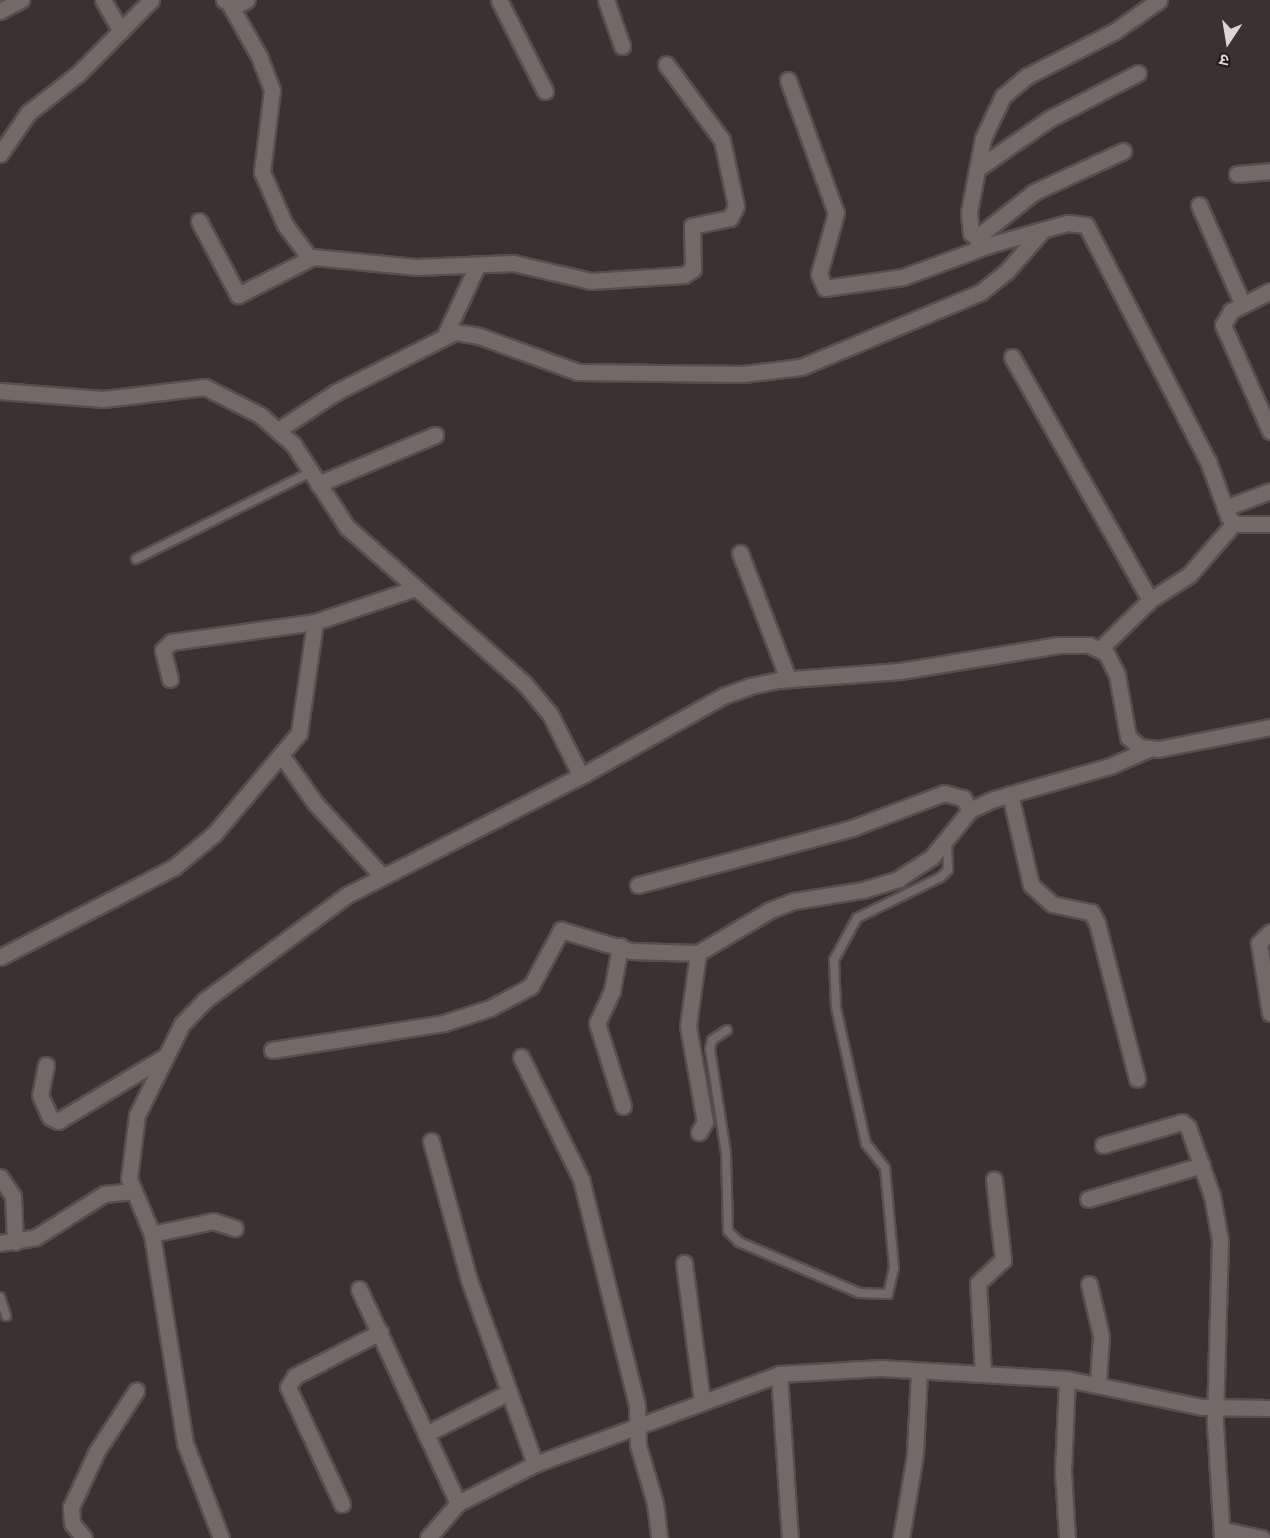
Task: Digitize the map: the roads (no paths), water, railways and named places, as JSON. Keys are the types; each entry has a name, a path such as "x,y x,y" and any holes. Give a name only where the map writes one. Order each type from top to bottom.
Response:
{"street":[{"path":"0,11 21,0"},
{"path":"103,0 121,31"},
{"path":"0,154 28,113 121,31 151,0"},
{"path":"247,0 227,2 259,56 272,90 272,110 260,157 262,172 285,225 309,257"},
{"path":"499,0 545,91"},
{"path":"606,0 622,46"},
{"path":"983,241 969,212 982,138 1003,96 1027,76 1115,31 1159,0"},
{"path":"199,221 238,295 309,257 375,265 477,266 513,263 591,281 690,272 692,226 730,218 736,206 722,140 666,64"},
{"path":"977,169 1049,119 1138,73"},
{"path":"788,80 836,213 819,274 825,288 903,277 983,241 1040,233 1079,222 1094,234 1208,461 1224,508 1234,523"},
{"path":"983,241 1034,192 1122,151"},
{"path":"1237,174 1270,171"},
{"path":"1199,205 1242,303"},
{"path":"278,430 336,392 446,333 479,336 578,372 742,374 801,367 981,292 1007,272 1040,233"},
{"path":"446,333 477,266"},
{"path":"1270,291 1242,303 1226,318 1225,333 1270,431"},
{"path":"1012,357 1150,600"},
{"path":"0,391 103,399 205,387 227,395 278,430 315,478 347,527 413,588 524,683 550,714 581,776"},
{"path":"315,478 435,435"},
{"path":"1224,508 1270,491"},
{"path":"221,1538 185,1443 152,1234 132,1191 128,1165 136,1115 182,1024 205,1000 347,896 581,776 723,696 788,679 900,671 1059,645 1101,648 1150,600 1189,575 1234,523"},
{"path":"1234,523 1270,524"},
{"path":"740,553 788,679"},
{"path":"170,679 163,650 171,642 315,622 413,588"},
{"path":"0,957 174,867 214,834 282,756 303,721 315,622"},
{"path":"1101,648 1117,675 1128,737 1149,749"},
{"path":"272,1050 444,1023 490,1008 531,986 561,930 620,946 663,954 698,953 794,901 863,890 898,879 932,857 970,810 1010,794 1110,766 1149,749 1270,727"},
{"path":"282,756 315,803 384,877"},
{"path":"638,885 852,828 944,793 963,798 970,810"},
{"path":"1010,794 1031,885 1052,904 1090,912 1097,923 1137,1079"},
{"path":"1270,932 1259,943 1270,1013"},
{"path":"620,946 612,992 597,1023 622,1106"},
{"path":"698,953 688,1026 705,1122 699,1132"},
{"path":"46,1065 40,1095 50,1117 58,1121 166,1056"},
{"path":"521,1057 581,1179 639,1426 638,1445 655,1503 659,1538"},
{"path":"1103,1145 1182,1122 1202,1165 1220,1240 1216,1408 1222,1534 1262,1538"},
{"path":"431,1141 469,1280 535,1464"},
{"path":"1088,1199 1202,1165"},
{"path":"0,1177 13,1196 7,1242 36,1237 104,1194 132,1191"},
{"path":"983,1374 978,1283 1003,1260 994,1180"},
{"path":"152,1234 213,1221 235,1228"},
{"path":"684,1263 702,1402"},
{"path":"1089,1284 1101,1336 1098,1381"},
{"path":"359,1290 456,1499"},
{"path":"342,1504 288,1387 295,1376 380,1332"},
{"path":"428,1538 456,1499 535,1464 779,1374 858,1368 1098,1381 1216,1408 1270,1408"},
{"path":"901,1538 915,1454 919,1373"},
{"path":"779,1374 790,1538"},
{"path":"1067,1379 1064,1472 1067,1538"},
{"path":"84,1538 72,1523 71,1507 97,1451 136,1391"},
{"path":"426,1434 509,1392"}],"lane":[{"path":"136,559 315,478"},
{"path":"727,1030 712,1040 710,1049 726,1154 728,1232 739,1242 859,1293 888,1294 894,1268 885,1168 866,1144 836,1008 834,960 857,918 941,877 948,870 947,838"},
{"path":"0,1297 6,1316"}]}
